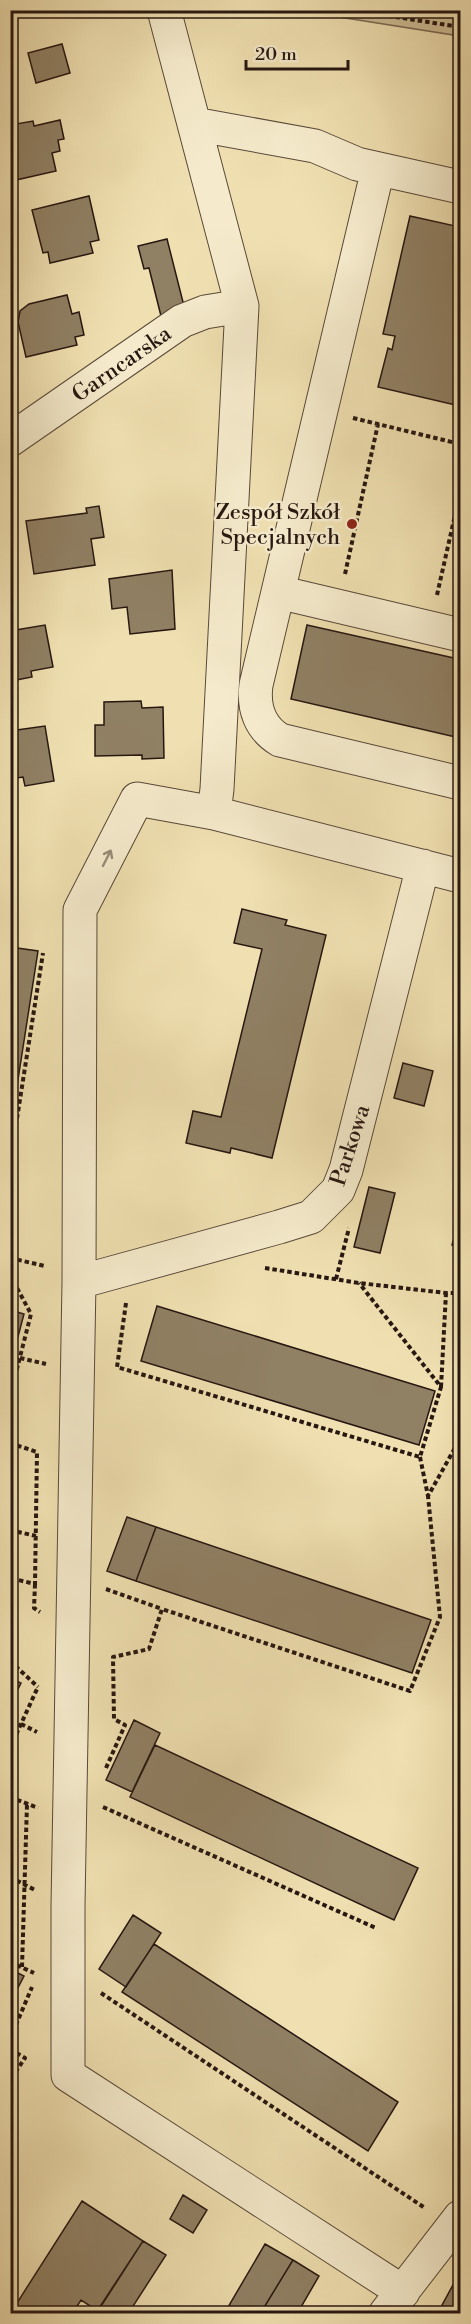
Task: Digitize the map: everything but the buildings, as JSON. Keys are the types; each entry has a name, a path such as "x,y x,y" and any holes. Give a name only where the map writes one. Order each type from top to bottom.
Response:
{"street":[{"path":"164,10 242,306 214,813"},
{"path":"194,124 315,146 357,164 460,187"},
{"path":"378,169 278,592 254,698 255,707 265,728 280,740 460,783"},
{"name":"Garncarska","path":"10,440 182,321 205,312 242,306"},
{"path":"278,592 443,631"},
{"path":"457,2222 394,2303 68,2075 52,1973 74,1577 79,1282 80,910 137,799 214,813 460,876"},
{"name":"Parkowa","path":"79,1282 311,1217 338,1190 346,1170 423,866"}],"path":[{"path":"351,10 460,27"},
{"path":"321,410 460,444"},
{"path":"343,580 378,424"},
{"path":"443,631 460,493"},
{"path":"10,1163 44,947"},
{"path":"10,1275 31,1314 10,1396"},
{"path":"441,1387 359,1283 460,1293"},
{"path":"74,1577 162,1609 410,1691 440,1617 428,1496 420,1457 441,1387 446,1293"},
{"path":"117,1368 420,1457"},
{"path":"428,1496 460,1439"},
{"path":"10,1443 37,1452 35,1584 10,1578"},
{"path":"10,1530 36,1536"},
{"path":"104,1773 125,1725 114,1719 113,1657 149,1649 162,1609"},
{"path":"11,1661 44,1693"},
{"path":"10,1749 38,1687"},
{"path":"22,1967 27,1804"},
{"path":"101,1816 101,1806 376,1928"},
{"path":"10,1962 52,1973 457,2222"},
{"path":"10,2039 33,1986"},
{"path":"10,2049 25,2058 10,2080"}],"shaded area":[{"path":"301,11 460,11 460,36"}],"place":[{"name":"Zespół Szkół Specjalnych","path":"352,524"}]}
